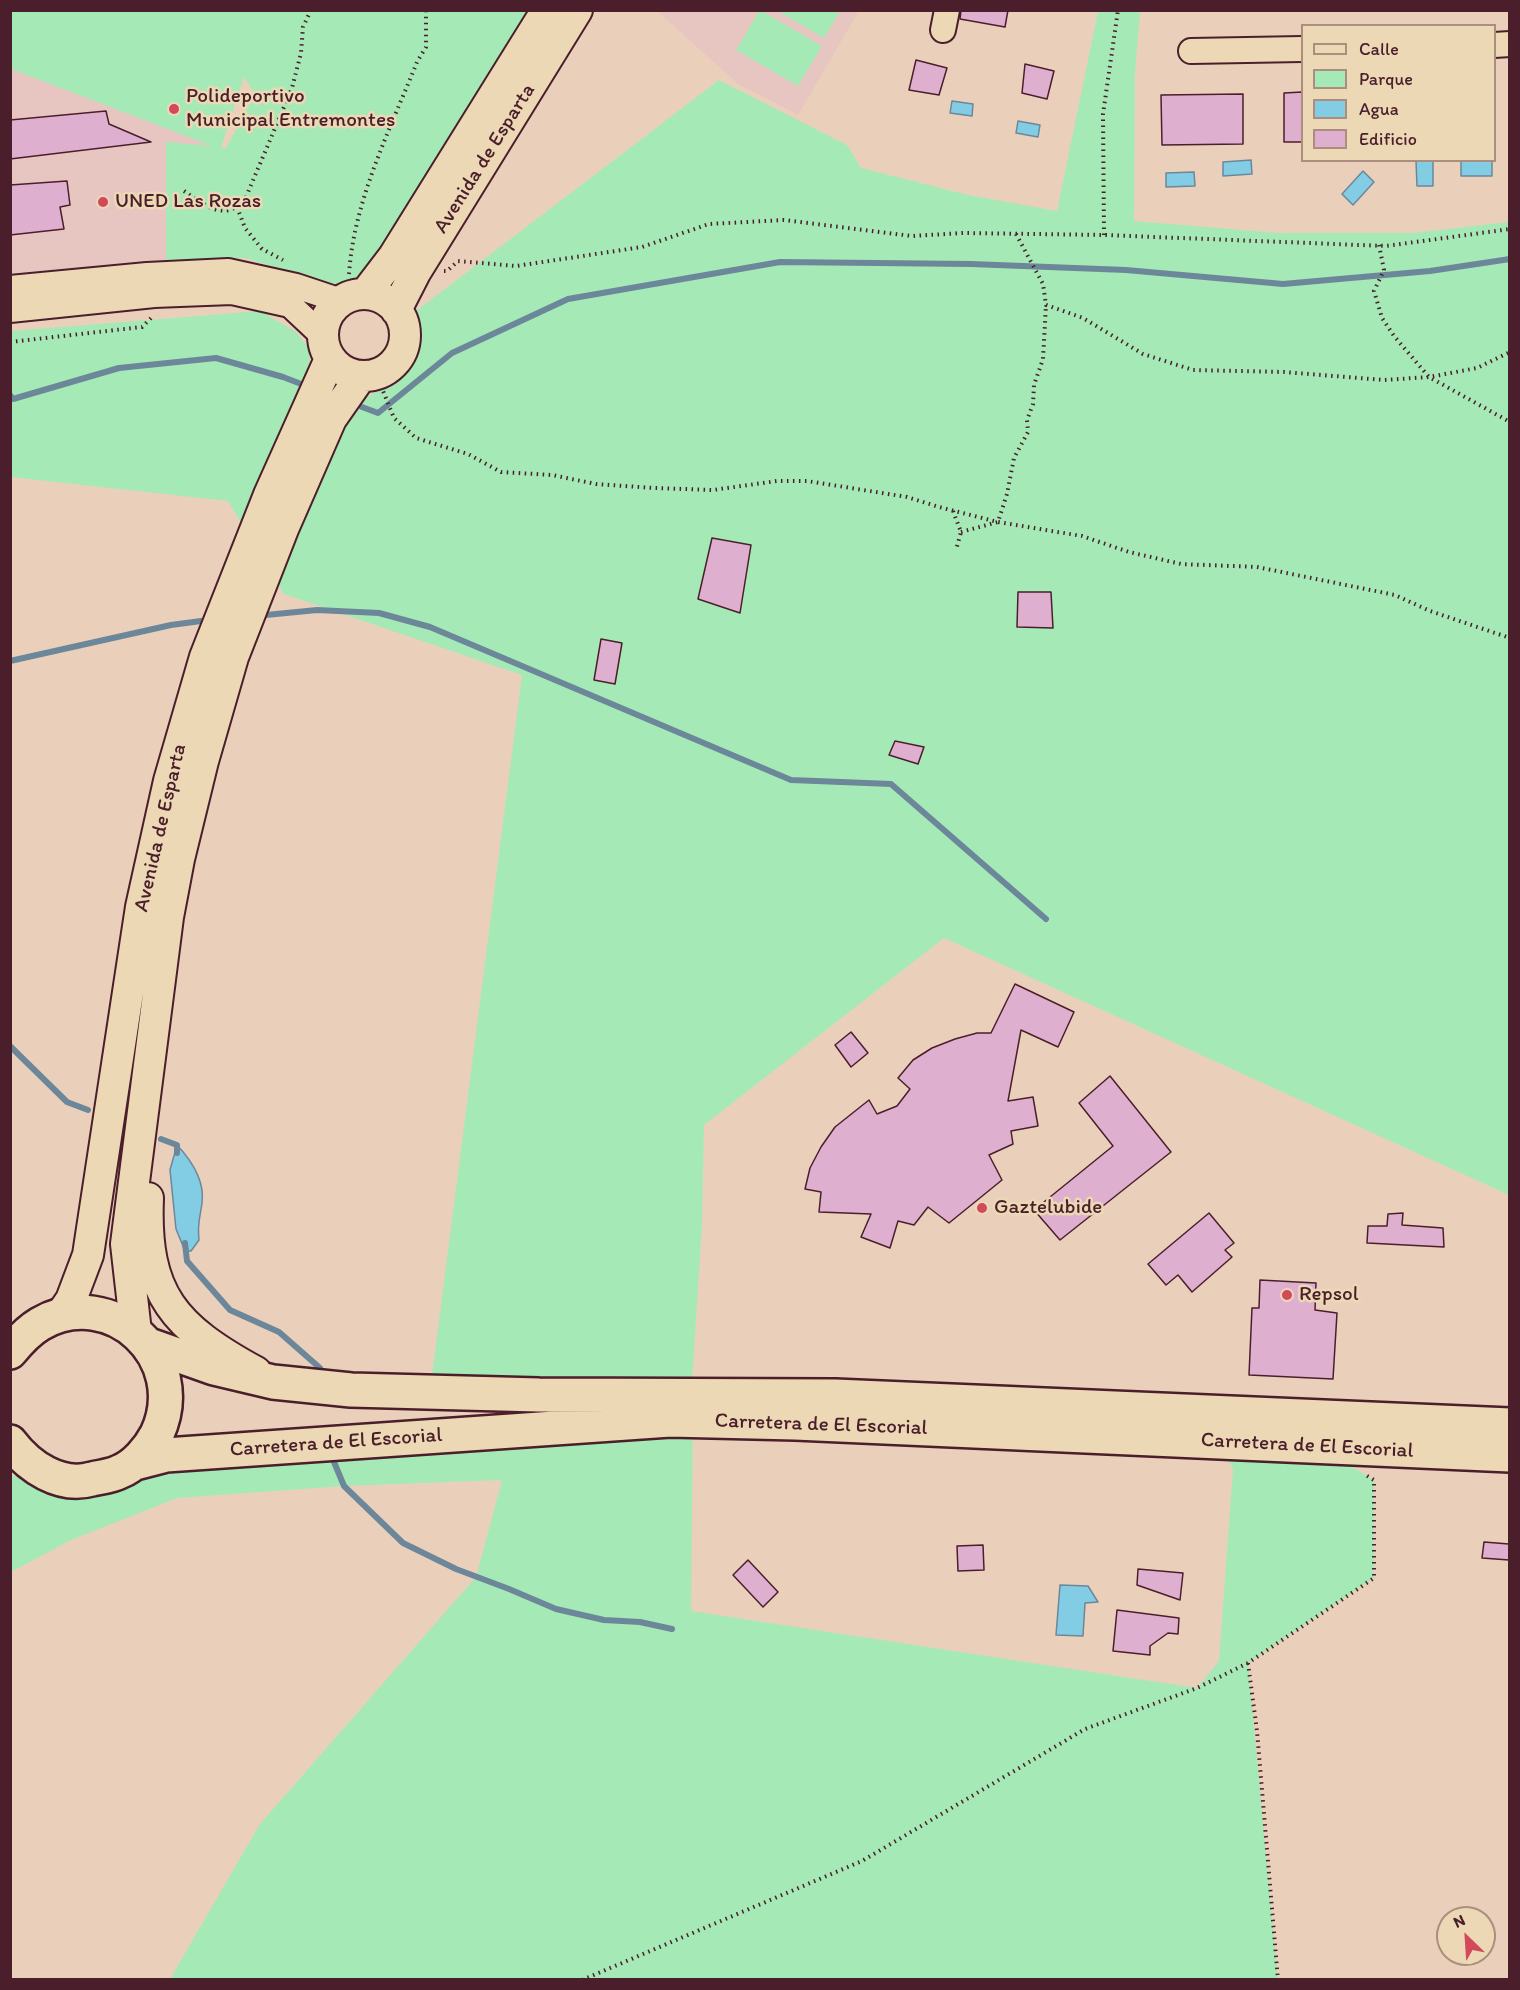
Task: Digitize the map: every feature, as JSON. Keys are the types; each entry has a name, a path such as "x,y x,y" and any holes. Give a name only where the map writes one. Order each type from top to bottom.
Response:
{"highway":[{"name":"Carretera de El Escorial","path":"60,1316 87,1313 113,1318 142,1339 214,1368 273,1382 351,1390 539,1395 835,1396 1509,1425"},
{"path":"15,1342 40,1324 60,1316"},
{"path":"135,1463 152,1443 163,1419 166,1393 161,1368 142,1339"},
{"name":"Carretera de El Escorial","path":"17,1454 38,1469 61,1479 86,1481 120,1472 135,1463 166,1455 670,1420 807,1423 1509,1455"}],"main road":[{"name":"Avenida de Esparta","path":"351,297 394,256 547,10"},
{"name":"Avenida de Esparta","path":"396,310 416,271 577,10"},
{"path":"351,297 383,299 396,310 402,319 405,341 395,362 387,369 369,375 344,372 326,347 325,322 331,310 351,297"},
{"name":"Avenida de Esparta","path":"60,1316 71,1300 88,1255 141,907 169,781 205,657 326,347"},
{"name":"Avenida de Esparta","path":"142,1339 126,1244 168,917 179,859 203,761 233,657 283,529 331,419 369,375"},
{"path":"153,1036 147,1216 153,1270 162,1292 175,1313 194,1334 218,1352 273,1382"}],"street":[{"path":"1191,51 1301,49"},
{"path":"10,288 147,275 228,271 351,297"},
{"path":"10,310 177,294 232,292 290,305 326,347"}],"path":[{"path":"184,191 214,210 224,210 241,205 249,192 292,88 301,53 303,27 310,10"},
{"path":"351,297 351,251 362,201 417,62 426,47 426,10"},
{"path":"1104,235 1103,114 1118,10"},
{"path":"237,207 245,228 251,236 262,249 294,266 305,289"},
{"path":"416,271 447,271 458,261 516,266 642,247 709,224 784,220 912,236 963,233 1104,235 1379,245 1509,229"},
{"path":"998,522 1007,494 1014,458 1028,432 1027,420 1033,404 1034,385 1043,359 1046,305 1043,284 1015,234"},
{"path":"1379,245 1384,270 1374,291 1382,318 1394,336 1429,377 1509,422"},
{"path":"10,342 141,327 177,294"},
{"path":"1046,305 1083,318 1143,354 1193,370 1284,372 1384,380 1429,377 1478,368 1509,352"},
{"path":"369,375 394,417 416,438 468,454 501,472 552,475 596,484 713,490 777,481 807,481 908,497 998,522 1082,536 1129,552 1181,564 1257,567 1395,595 1430,611 1509,638"},
{"path":"953,511 961,532 956,550"},
{"path":"961,532 998,522"},
{"path":"582,1980 862,1861 1085,1729 1197,1688 1248,1663 1374,1578 1374,1480 1358,1470"},
{"path":"1248,1663 1257,1731 1278,1980"}],"shaded area":[{"path":"657,11 859,11 798,115 738,84"},
{"name":"UNED Las Rozas","path":"10,68 211,145 180,259 11,277"}],"green space":[{"path":"760,10 822,46 798,86 736,50"},
{"path":"10,11 533,11 382,256 362,277 344,285 318,281 246,258 166,260 166,142 212,146 11,69","holes":["244,77 255,94 226,148 221,148"]},
{"path":"778,11 840,11 824,38"},
{"path":"1098,11 1140,11 1135,73 1134,221 1278,233 1412,233 1509,222 1509,1195 944,938 704,1125 702,1225 692,1382 539,1395 432,1375 522,675 284,594 228,501 11,477 11,331 260,311 295,331 309,348 310,373 369,396 396,380 411,364 417,342 416,311 719,80 847,145 861,168 968,195 1057,211"},
{"path":"693,1421 691,1611 1197,1688 1219,1661 1233,1468 1216,1442 1341,1460 1374,1480 1374,1578 1248,1663 1278,1979 170,1979 260,1824 476,1577 502,1480 344,1486 177,1498 71,1540 11,1572 10,1475 22,1477 40,1487 120,1472"}],"water":[{"path":"952,101 973,104 972,116 950,113"},
{"path":"1018,121 1040,125 1038,137 1016,133"},
{"path":"1251,160 1252,174 1223,176 1223,162"},
{"path":"1416,162 1433,162 1433,186 1417,186"},
{"path":"1461,162 1492,162 1492,176 1461,176"},
{"path":"1363,171 1374,182 1353,205 1342,194"},
{"path":"1194,172 1195,186 1166,187 1166,173"},
{"path":"177,1145 192,1165 201,1187 199,1240 191,1251 185,1251 176,1229 170,1170"},
{"path":"1060,1585 1088,1586 1098,1602 1085,1603 1083,1636 1056,1635"}],"building":[{"path":"961,10 1008,10 1005,27 960,19"},
{"path":"916,60 947,68 939,95 909,90"},
{"path":"1025,64 1054,71 1047,99 1022,93"},
{"path":"1301,92 1301,142 1284,142 1284,93"},
{"path":"1243,94 1243,144 1162,145 1161,95"},
{"path":"106,111 109,124 151,142 10,159 10,120"},
{"path":"67,181 70,205 60,207 64,229 10,235 10,185"},
{"path":"712,538 751,545 740,613 698,599"},
{"path":"1018,592 1051,592 1053,628 1017,627"},
{"path":"601,639 622,643 615,684 594,680"},
{"path":"895,741 924,747 918,764 889,755"},
{"path":"1015,984 1074,1012 1058,1047 1021,1030 1008,1101 1033,1097 1038,1126 1011,1131 1013,1144 989,1155 1002,1180 949,1223 928,1207 914,1225 898,1221 890,1248 861,1237 871,1214 819,1212 821,1192 805,1189 810,1168 835,1127 869,1100 877,1114 897,1106 910,1089 898,1078 913,1060 932,1048 977,1033 991,1033"},
{"path":"851,1032 868,1053 851,1067 835,1045"},
{"path":"1110,1076 1171,1152 1060,1240 1034,1210 1113,1146 1079,1103"},
{"path":"1209,1213 1234,1243 1225,1250 1232,1257 1192,1292 1178,1275 1166,1285 1148,1264"},
{"path":"1403,1213 1402,1225 1443,1228 1444,1247 1367,1243 1368,1226 1387,1226 1388,1214"},
{"path":"1260,1280 1316,1283 1315,1310 1337,1313 1333,1379 1249,1375 1252,1308 1259,1308"},
{"path":"1484,1542 1509,1544 1509,1560 1482,1558"},
{"path":"983,1545 984,1570 958,1571 957,1546"},
{"path":"748,1560 778,1592 763,1607 733,1575"},
{"path":"1138,1569 1183,1573 1180,1600 1137,1585"},
{"path":"1117,1610 1179,1618 1178,1634 1168,1633 1150,1646 1150,1655 1113,1651"}],"waterway":[{"path":"362,407 378,413 452,353 568,299 780,262 971,264 1126,270 1283,284 1430,271 1510,259"},
{"path":"10,395 13,399 119,368 216,358 283,377 309,387"},
{"path":"266,615 317,610 379,613 430,627 791,780 891,784 1046,919"},
{"path":"10,661 171,625 201,621"},
{"path":"10,1046 67,1102 88,1110"},
{"path":"161,1139 177,1145 177,1153"},
{"path":"185,1243 187,1261 230,1310 279,1332 320,1368"},
{"path":"334,1462 344,1486 403,1543 456,1569 556,1609 604,1620 640,1622 672,1629"}],"place":[{"name":"Polideportivo Municipal Entremontes","path":"174,109"},
{"name":"UNED Las Rozas","path":"103,202"},
{"name":"Gaztelubide","path":"982,1208"},
{"name":"Repsol","path":"1287,1295"}]}
